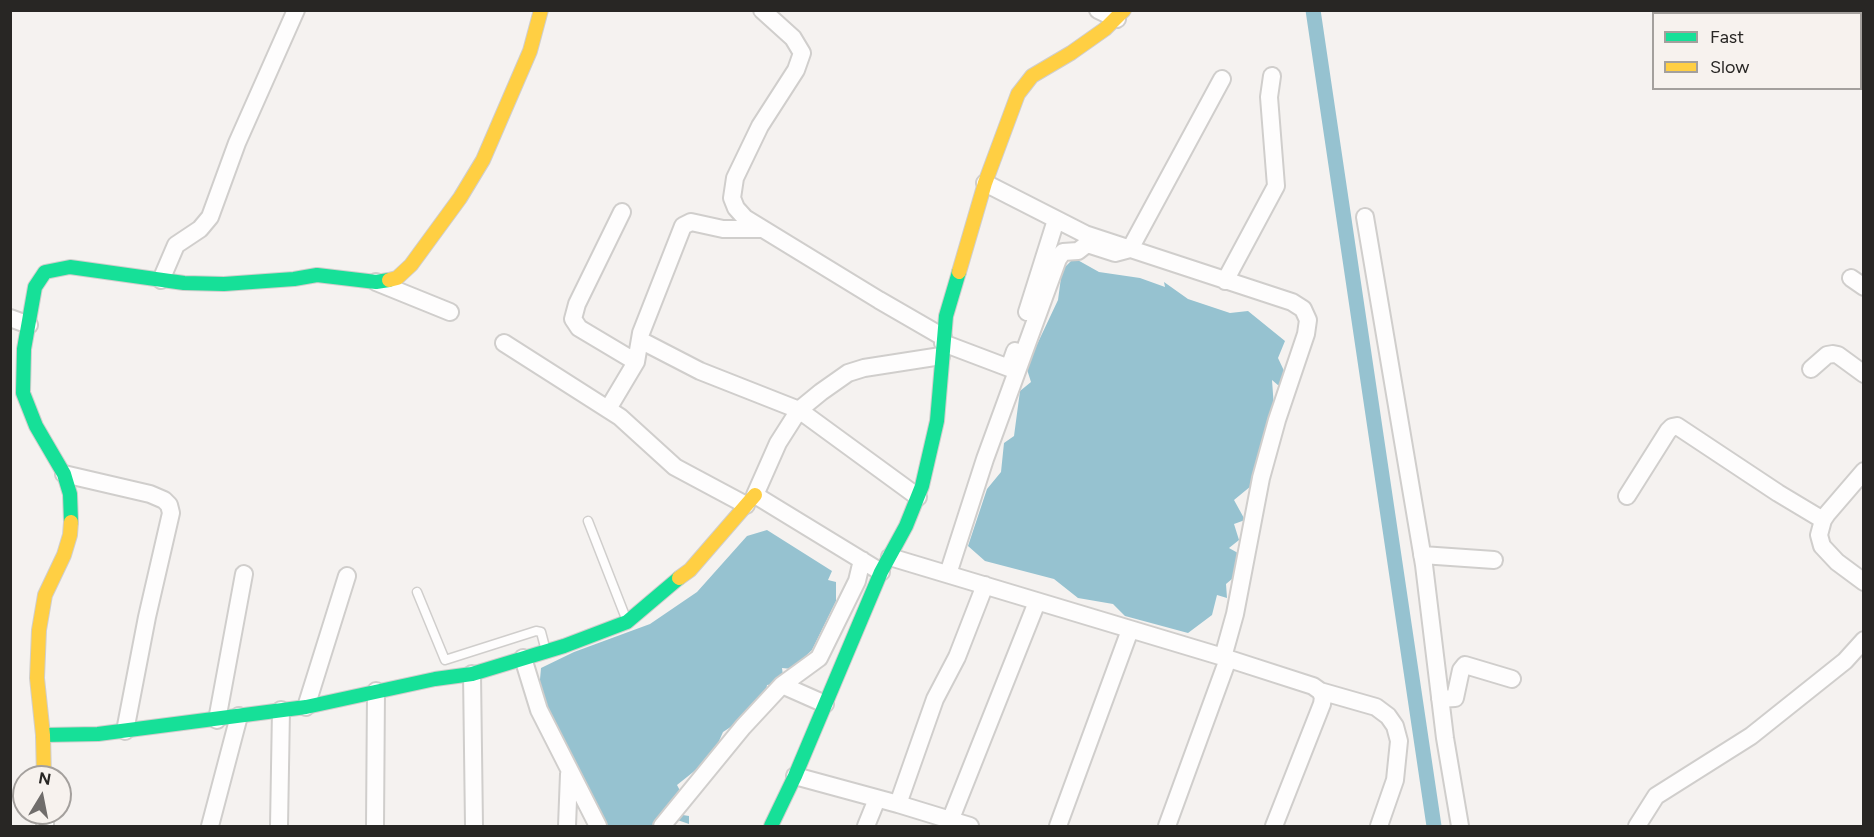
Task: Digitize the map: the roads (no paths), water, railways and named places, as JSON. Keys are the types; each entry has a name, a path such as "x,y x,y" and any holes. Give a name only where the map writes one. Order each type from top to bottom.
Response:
{"street":[{"path":"161,280 176,244 200,229 210,217 237,143 296,10"},
{"path":"376,282 397,278 411,265 460,198 483,160 530,51 541,10"},
{"path":"762,10 793,38 802,53 796,70 760,126 735,178 732,198 736,208 745,218 879,300 942,345 1009,368 1056,220"},
{"path":"1098,10 1120,15"},
{"path":"771,826 795,776 881,572 906,526 918,496 937,420 946,316 985,183 1018,93 1032,76 1071,53 1120,15"},
{"path":"1225,281 1276,186 1269,97 1272,76"},
{"path":"948,574 986,459 1058,259 1063,252 1078,251 1087,244 1115,253 1130,249 1222,79"},
{"path":"985,183 1085,234 1292,302 1303,309 1308,320 1306,334 1277,420 1261,478 1225,658 1167,826"},
{"path":"622,212 577,304 573,320 579,328 636,362"},
{"path":"1365,217 1422,555 1440,699 1460,826"},
{"path":"608,409 636,362 641,333 679,234 686,222 697,222 723,229 763,229"},
{"path":"44,765 44,735 37,678 39,630 45,595 64,555 70,535 72,514 70,494 64,474 36,426 23,393 22,374 28,325 35,287 45,272 70,267 184,283 224,284 317,275 376,282 450,312"},
{"path":"10,318 28,325"},
{"path":"640,340 700,371 799,410 918,496"},
{"path":"504,343 631,425 675,467 751,500 881,572"},
{"path":"44,735 98,734 306,707 472,674 564,646 627,622 666,587 690,570 751,500 778,443 799,410 848,373 942,345"},
{"path":"1811,369 1827,355 1833,354 1838,355 1863,374"},
{"path":"1627,496 1668,431 1677,426 1823,520"},
{"path":"1863,471 1823,520 1819,535 1822,546 1837,562 1863,582"},
{"path":"64,474 150,494 170,505 171,513 147,617 125,730"},
{"path":"1422,555 1494,560"},
{"path":"890,557 1225,658 1313,686 1320,691 1376,707 1388,716 1395,726 1399,741 1395,780 1379,826"},
{"path":"662,826 743,727 782,685 819,658 857,581 862,560"},
{"path":"217,720 244,574"},
{"path":"306,707 348,576"},
{"path":"898,804 935,699 957,657 985,585"},
{"path":"950,824 1037,602"},
{"path":"1058,826 1130,630"},
{"path":"1637,826 1656,796 1751,736 1845,661 1863,640"},
{"path":"523,658 539,710 598,826"},
{"path":"1440,699 1455,698 1461,670 1465,665 1512,679"},
{"path":"472,674 474,826"},
{"path":"782,685 825,704"},
{"path":"1274,826 1322,704 1323,697 1320,691"},
{"path":"375,826 376,692"},
{"path":"279,826 281,710"},
{"path":"210,826 239,716"},
{"path":"567,826 569,770"},
{"path":"795,776 898,804 950,824 970,826"},
{"path":"866,826 877,799"}],"lane":[{"path":"588,521 627,622"},
{"path":"417,592 445,660 449,677"},
{"path":"445,660 536,631 541,632 546,652"}],"water":[{"path":"1074,258 1099,272 1140,278 1165,287 1164,282 1188,299 1230,313 1248,311 1285,341 1278,358 1286,375 1279,386 1272,380 1274,408 1251,486 1234,500 1245,520 1234,524 1239,540 1229,548 1245,557 1245,568 1226,584 1227,598 1217,595 1212,615 1188,633 1125,616 1113,604 1078,598 1054,579 985,561 968,546 987,489 1001,472 1004,443 1014,436 1020,391 1031,382 1023,357 1033,353 1058,300 1062,270"},
{"path":"767,530 832,571 828,580 836,582 836,601 812,650 792,669 782,668 784,683 767,685 764,705 723,732 712,757 677,785 684,798 670,813 689,816 689,824 660,814 654,822 658,826 608,826 590,803 539,691 541,668 574,652 650,624 697,592 747,536"}],"waterway":[{"path":"1313,10 1434,826"}]}
